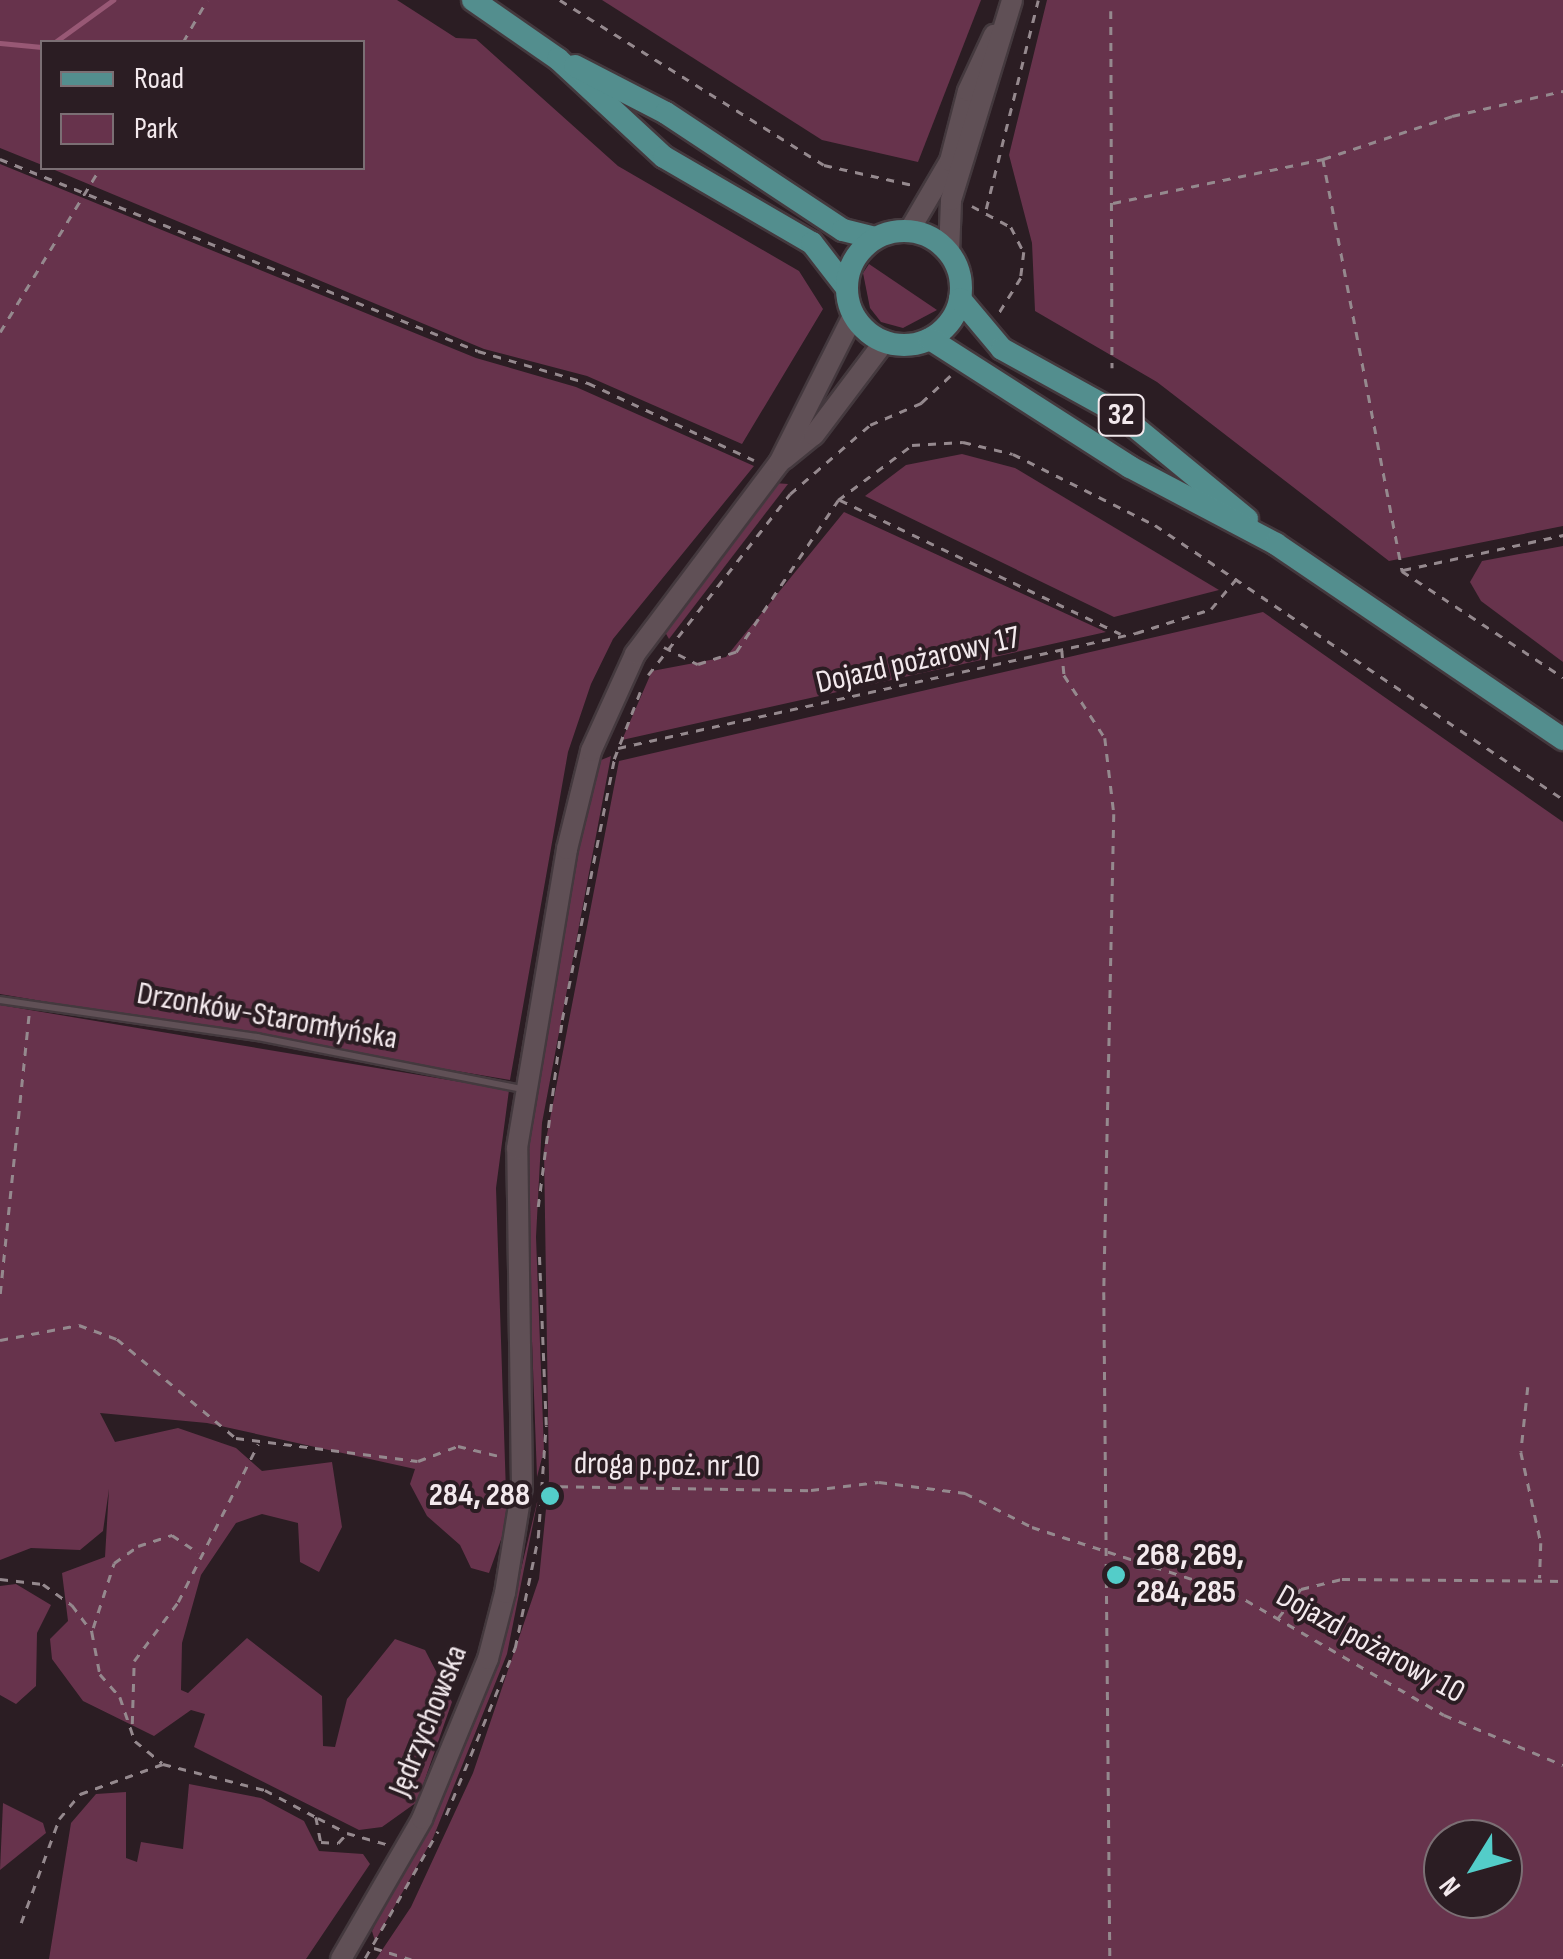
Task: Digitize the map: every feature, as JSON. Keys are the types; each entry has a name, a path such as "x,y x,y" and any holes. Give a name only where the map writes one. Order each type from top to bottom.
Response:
{"main road":[{"path":"473,0 558,59 664,157 812,243 846,287 853,316 846,344 776,466"},
{"path":"949,253 942,197 979,63 1011,4"},
{"path":"558,59 666,113 843,230 876,238 909,231 942,197"},
{"path":"909,231 949,253"},
{"path":"846,287 856,257 876,238"},
{"name":"32","path":"949,253 960,300 984,332 1118,413 1276,544 1563,740"},
{"path":"853,316 884,342 930,339 960,300"},
{"name":"32","path":"930,339 966,357 1130,467 1276,544"},
{"path":"776,466 814,436 884,342"},
{"name":"Jędrzychowska","path":"341,1959 407,1851 488,1660 530,1480 514,1286 524,1089 591,751 649,632 776,466"}],"lane":[{"name":"Drzonków-Staromłyńska","path":"0,1000 257,1036 524,1089"}],"path":[{"path":"185,40 207,0"},
{"path":"560,0 824,164 986,210 1011,228 1024,252 1021,278 984,332"},
{"path":"986,210 1038,0"},
{"path":"1110,12 1112,368"},
{"path":"1113,204 1322,158 1452,116 1563,91"},
{"path":"1322,158 1402,571 1563,676"},
{"path":"0,159 85,188 478,351 588,383 776,466"},
{"path":"0,332 49,261 85,188 98,170"},
{"path":"538,1211 556,1050 617,748 665,648 790,494 870,425 931,396 966,357"},
{"path":"649,632 665,648 698,664 736,652 838,500 912,444 963,442 1013,454 1156,526 1563,798"},
{"path":"838,500 1093,614 1123,636"},
{"path":"1402,571 1563,535"},
{"name":"Dojazd pożarowy 17","path":"591,751 1123,636 1211,610 1237,578"},
{"path":"1062,650 1064,675 1105,738 1114,814 1104,1292 1110,1554 1110,1959"},
{"path":"0,1294 30,1004"},
{"path":"515,1648 530,1480 538,1242"},
{"name":"droga p.poż. nr 10","path":"0,1340 79,1325 118,1339 236,1438 418,1461 458,1446 530,1480 811,1490"},
{"path":"1528,1387 1521,1452 1541,1543 1540,1579"},
{"path":"132,1724 134,1661 178,1602 258,1442"},
{"name":"Dojazd pożarowy 10","path":"811,1490 878,1482 965,1493 1110,1554 1232,1592 1444,1715 1563,1766"},
{"path":"200,1554 172,1534 114,1563 92,1632 100,1674 132,1724 146,1756 265,1790 347,1833 407,1851"},
{"path":"1277,1620 1301,1589 1342,1578 1563,1581"},
{"path":"0,1580 43,1584 92,1632"},
{"path":"20,1923 59,1819 80,1794 164,1764"},
{"path":"316,1818 321,1842 338,1843 347,1833"},
{"path":"356,1937 411,1959"}],"green space":[{"path":"0,0 397,0 456,38 476,39 618,166 799,271 823,309 742,444 587,376 484,349 55,170 365,170 365,40 40,40 40,164 0,148"},
{"path":"602,0 981,0 918,162 822,140"},
{"path":"1047,0 1563,0 1563,526 1389,561 1157,382 1035,311 1032,243 1009,155"},
{"path":"0,164 476,358 576,387 754,466 613,639 591,684 568,752 510,1080 0,994"},
{"path":"869,264 937,310 903,328 881,322 870,308 863,273"},
{"path":"962,454 1015,468 1219,590 1114,617 865,496 906,465"},
{"path":"774,483 788,484 669,639 662,627"},
{"path":"844,512 1106,632 622,740 652,671 726,657"},
{"path":"1563,546 1563,662 1481,601 1470,582 1482,561"},
{"path":"1263,612 1563,822 1563,1959 376,1959 411,1907 473,1773 539,1579 549,1479 544,1150 619,761"},
{"path":"611,756 542,1123 536,1237 544,1450 537,1477 525,1150 576,841 596,762"},
{"path":"0,1005 509,1090 496,1188 507,1523 489,1573 471,1568 460,1545 427,1516 410,1484 415,1469 207,1423 100,1413 115,1442 178,1428 236,1448 262,1471 332,1462 342,1527 319,1572 300,1562 298,1523 262,1514 236,1523 201,1575 182,1643 181,1690 188,1693 247,1638 322,1696 323,1746 335,1747 347,1699 395,1639 425,1650 452,1702 417,1802 382,1827 359,1830 194,1747 205,1714 191,1710 154,1736 83,1701 52,1659 50,1639 68,1621 62,1573 105,1557 109,1489 103,1531 80,1550 31,1548 0,1560"},
{"path":"539,1494 507,1654 433,1838 375,1941 372,1931 465,1737 512,1607"},
{"path":"16,1584 51,1605 37,1633 36,1686 16,1704 0,1695 0,1586"},
{"path":"189,1784 261,1798 304,1821 319,1851 363,1854 370,1864 306,1959 49,1959 71,1823 96,1794 126,1792 126,1858 137,1862 141,1842 183,1849"},
{"path":"3,1803 43,1823 46,1833 0,1870"}],"waterway":[{"path":"58,40 113,0"},
{"path":"0,43 40,47"}],"place":[{"name":"284, 288","path":"550,1496"},
{"name":"268, 269, 284, 285","path":"1116,1575"}]}
